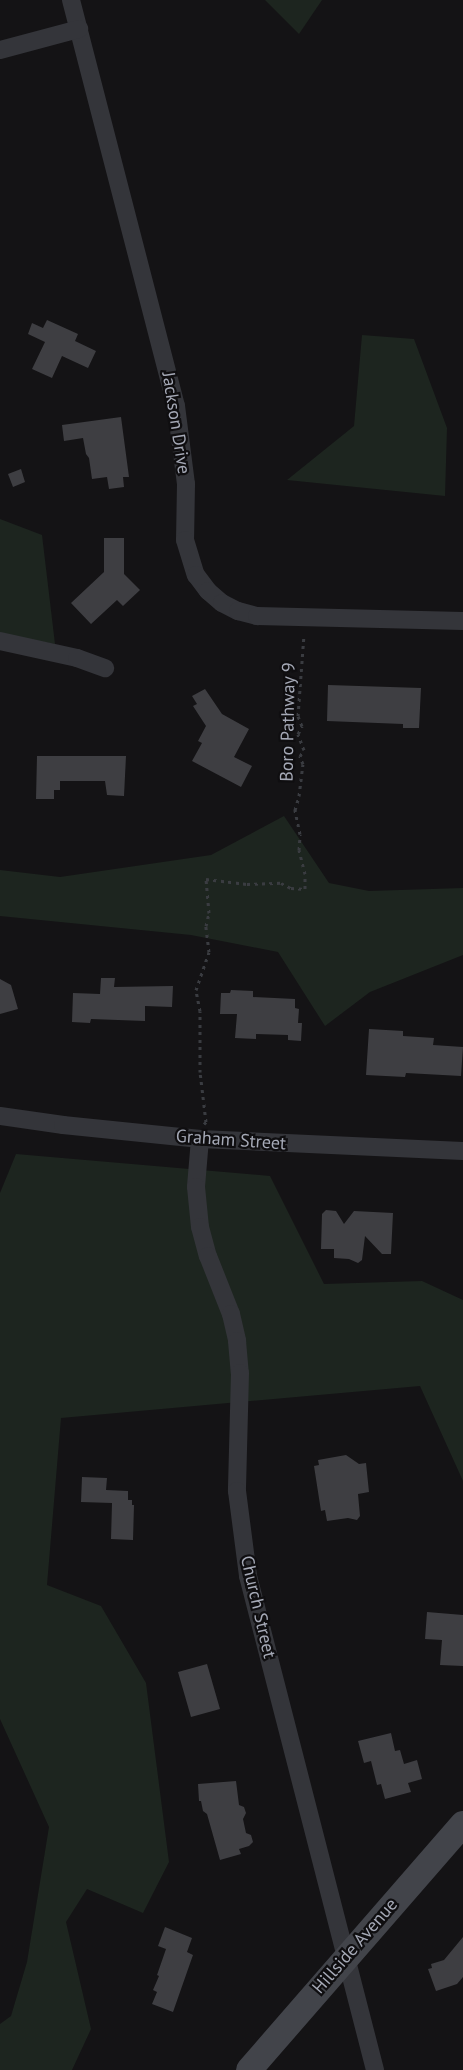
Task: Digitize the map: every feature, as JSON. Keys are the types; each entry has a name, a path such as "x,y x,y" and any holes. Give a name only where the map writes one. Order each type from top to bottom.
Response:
{"main road":[{"name":"Hillside Avenue","path":"249,2070 463,1824"}],"street":[{"name":"Jackson Drive","path":"71,0 176,406 183,449 185,540 189,559 196,574 208,591 222,603 256,616 463,621"},
{"path":"0,50 79,29"},
{"path":"0,641 77,658 105,668"},
{"name":"Graham Street","path":"0,1116 85,1128 201,1139 463,1151"},
{"name":"Church Street","path":"201,1139 196,1187 200,1227 208,1256 231,1314 237,1341 240,1373 237,1491 248,1576 375,2070"}],"path":[{"name":"Boro Pathway 9","path":"201,1139 200,1127 206,1122 200,1072 200,1011 196,990 209,952 206,926 209,913 206,879 247,884 281,883 291,888 305,889 305,874 295,810 303,764 300,756 304,750 298,734 302,726 298,716 306,617"}],"shaded area":[{"path":"265,0 322,0 299,34"},
{"path":"362,335 414,339 447,428 445,496 287,480 354,426"},
{"path":"0,519 42,535 55,644 0,634"},
{"path":"284,816 329,883 369,891 463,888 463,955 370,992 325,1026 278,952 191,935 0,916 0,870 60,877 211,855"},
{"path":"16,1154 270,1176 324,1284 422,1281 463,1300 463,1481 420,1386 61,1418 47,1585 101,1606 146,1683 169,1862 143,1913 87,1889 66,1922 91,2029 72,2070 0,2070 0,2024 11,2016 27,1962 49,1827 0,1719 0,1193"}],"building":[{"path":"47,320 78,334 75,341 96,351 88,368 62,356 52,378 32,369 45,342 28,334 32,323 43,328"},
{"path":"121,417 129,477 123,477 124,487 109,489 107,477 92,479 83,438 64,441 62,425"},
{"path":"21,469 25,482 13,487 8,474"},
{"path":"104,538 124,538 124,574 140,590 123,606 117,600 91,624 71,603 104,572"},
{"path":"328,685 421,688 419,728 403,728 403,724 327,721"},
{"path":"205,689 222,714 249,729 234,757 252,766 241,787 192,761 202,743 198,741 206,726 193,706 197,704 192,696"},
{"path":"37,756 126,756 124,796 107,795 105,781 60,781 60,790 54,790 54,799 36,799"},
{"path":"101,978 115,978 114,987 173,986 172,1007 145,1006 145,1021 91,1019 90,1023 72,1022 73,993 100,994"},
{"path":"0,979 11,985 18,1009 0,1014"},
{"path":"231,990 253,991 253,997 295,999 295,1008 299,1009 298,1023 302,1023 301,1041 288,1040 288,1035 256,1034 256,1039 235,1038 237,1014 220,1014 221,993 230,993"},
{"path":"369,1029 403,1031 403,1036 434,1038 433,1045 463,1047 461,1076 406,1073 405,1077 366,1075"},
{"path":"326,1210 336,1211 344,1224 354,1211 393,1213 391,1254 382,1254 365,1236 362,1260 358,1263 349,1259 334,1258 334,1249 321,1249 322,1214"},
{"path":"346,1455 359,1464 366,1463 369,1492 358,1494 360,1516 357,1520 348,1518 327,1521 325,1510 321,1511 314,1466 319,1465 318,1460"},
{"path":"82,1477 107,1478 106,1490 128,1491 128,1500 132,1500 132,1505 134,1505 133,1540 111,1539 112,1503 81,1502"},
{"path":"427,1612 463,1615 463,1666 440,1665 442,1640 425,1639"},
{"path":"207,1664 220,1709 191,1717 178,1672"},
{"path":"391,1733 395,1751 400,1750 404,1764 417,1760 422,1779 408,1783 411,1792 385,1799 381,1784 377,1785 371,1761 364,1763 358,1741"},
{"path":"236,1781 239,1805 244,1807 246,1813 243,1819 246,1833 251,1835 253,1842 239,1849 241,1854 220,1860 207,1814 203,1811 201,1801 199,1801 198,1784"},
{"path":"165,1927 192,1938 187,1952 193,1955 173,2012 152,2004 157,1992 153,1990 166,1949 158,1946"},
{"path":"463,1937 463,1977 457,1984 436,1991 428,1969 432,1968 431,1964 444,1960"}]}
